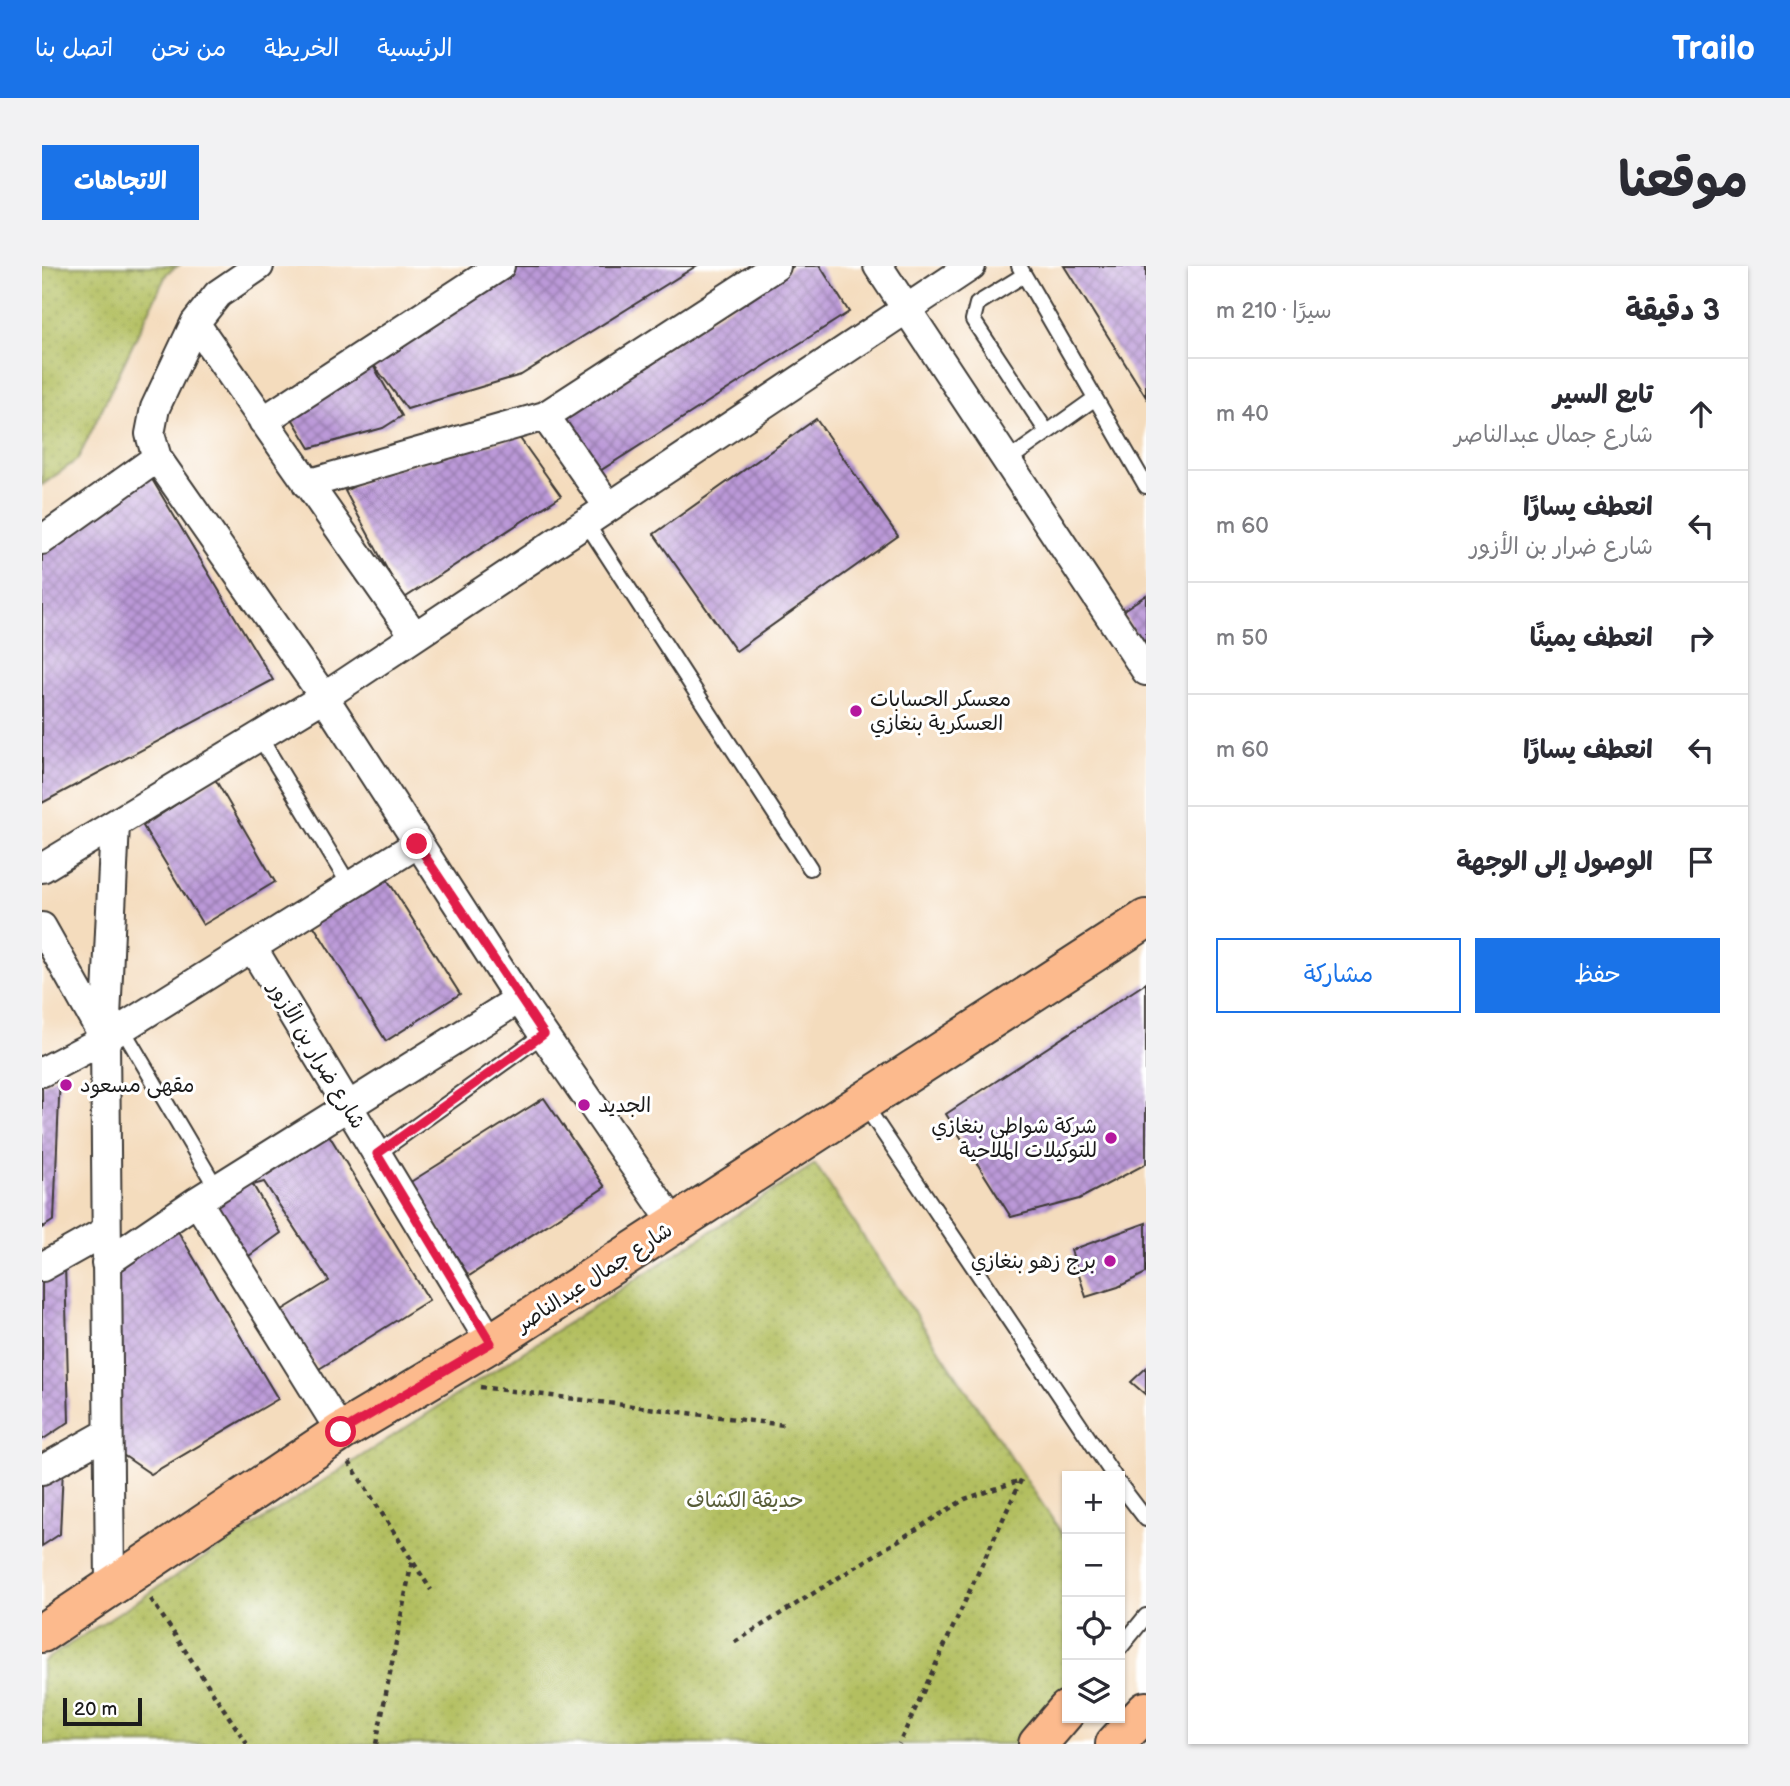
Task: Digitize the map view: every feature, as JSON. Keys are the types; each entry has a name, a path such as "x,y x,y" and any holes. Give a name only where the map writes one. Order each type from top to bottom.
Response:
{"main road":[{"name":"شارع جمال عبدالناصر","path":"42,1633 337,1435 491,1343 1145,921"},
{"path":"1115,1744 1146,1711"},
{"path":"1038,1744 1062,1716"}],"street":[{"path":"259,266 218,294 195,323 155,408 150,435 157,458 324,697 519,999 675,1225"},
{"path":"263,421 500,266"},
{"path":"307,484 545,416 776,266"},
{"path":"877,266 1146,671"},
{"path":"42,868 324,697 971,266"},
{"path":"195,323 414,635"},
{"path":"545,416 608,506"},
{"path":"42,540 157,458"},
{"path":"115,824 114,1034 106,1263 108,1433 122,1578"},
{"path":"42,1072 114,1034 417,844"},
{"path":"42,927 114,1034"},
{"name":"شارع ضرار بن الأزور","path":"252,947 491,1343"},
{"path":"106,1263 207,1195 519,999"},
{"path":"207,1195 337,1435"},
{"path":"42,1267 106,1231"},
{"path":"42,1470 108,1433"}],"lane":[{"path":"1047,432 974,320 977,304 1021,270 1146,486"},
{"path":"1007,461 1094,399"},
{"path":"585,521 810,868"},
{"path":"259,736 350,886"},
{"path":"114,1034 207,1195"},
{"path":"377,1154 544,1034"},
{"path":"863,1103 1111,1471"},
{"path":"1125,1492 1146,1519"},
{"path":"1125,1642 1146,1616"}],"path":[{"path":"429,1380 784,1425"},
{"path":"337,1435 431,1590"},
{"path":"735,1642 965,1499 1021,1480 899,1744"},
{"path":"376,1744 412,1561"},
{"path":"122,1578 247,1744"}],"green space":[{"path":"42,266 178,266 167,273 78,459 42,485"},
{"name":"حديقة الكشاف","path":"815,1164 1062,1534 1062,1703 1019,1744 42,1744 42,1662"}],"building":[{"path":"514,266 696,266 521,375 407,409 370,360"},
{"path":"794,266 820,266 849,312 595,474 559,416"},
{"path":"1064,266 1146,266 1146,397"},
{"path":"370,360 402,416 383,428 310,448 290,415"},
{"path":"816,419 898,536 736,651 654,534"},
{"path":"519,437 561,496 403,599 345,491 381,472"},
{"path":"150,476 273,680 42,803 42,554"},
{"path":"1146,595 1146,652 1122,611"},
{"path":"215,779 275,882 203,925 143,826"},
{"path":"385,876 460,994 386,1041 312,923"},
{"path":"1146,983 1146,1164 1079,1199 1011,1217 946,1114"},
{"path":"60,1075 54,1220 42,1228 42,1084"},
{"path":"544,1098 605,1187 469,1276 409,1183"},
{"path":"326,1130 429,1300 319,1369 279,1312 329,1281 264,1182 253,1185 281,1233 246,1258 209,1203"},
{"name":"برج زهو بنغازي","path":"1146,1223 1146,1273 1118,1287 1086,1297 1071,1250"},
{"path":"176,1228 278,1399 151,1474 120,1453 117,1264"},
{"path":"65,1264 69,1422 42,1440 42,1277"},
{"path":"1146,1368 1146,1395 1131,1382"},
{"path":"63,1468 60,1534 42,1546 42,1480"}],"place":[{"name":"معسكر الحسابات العسكرية بنغازي","path":"856,711"},
{"name":"مقهى مسعود","path":"66,1085"},
{"name":"الجديد","path":"584,1105"},
{"name":"شركة شواطي بنغازي للتوكيلات الملاحية","path":"1111,1138"},
{"name":"برج زهو بنغازي","path":"1110,1261"}],"route":[{"path":"341,1432 491,1343 377,1154 544,1034 417,844"}]}
